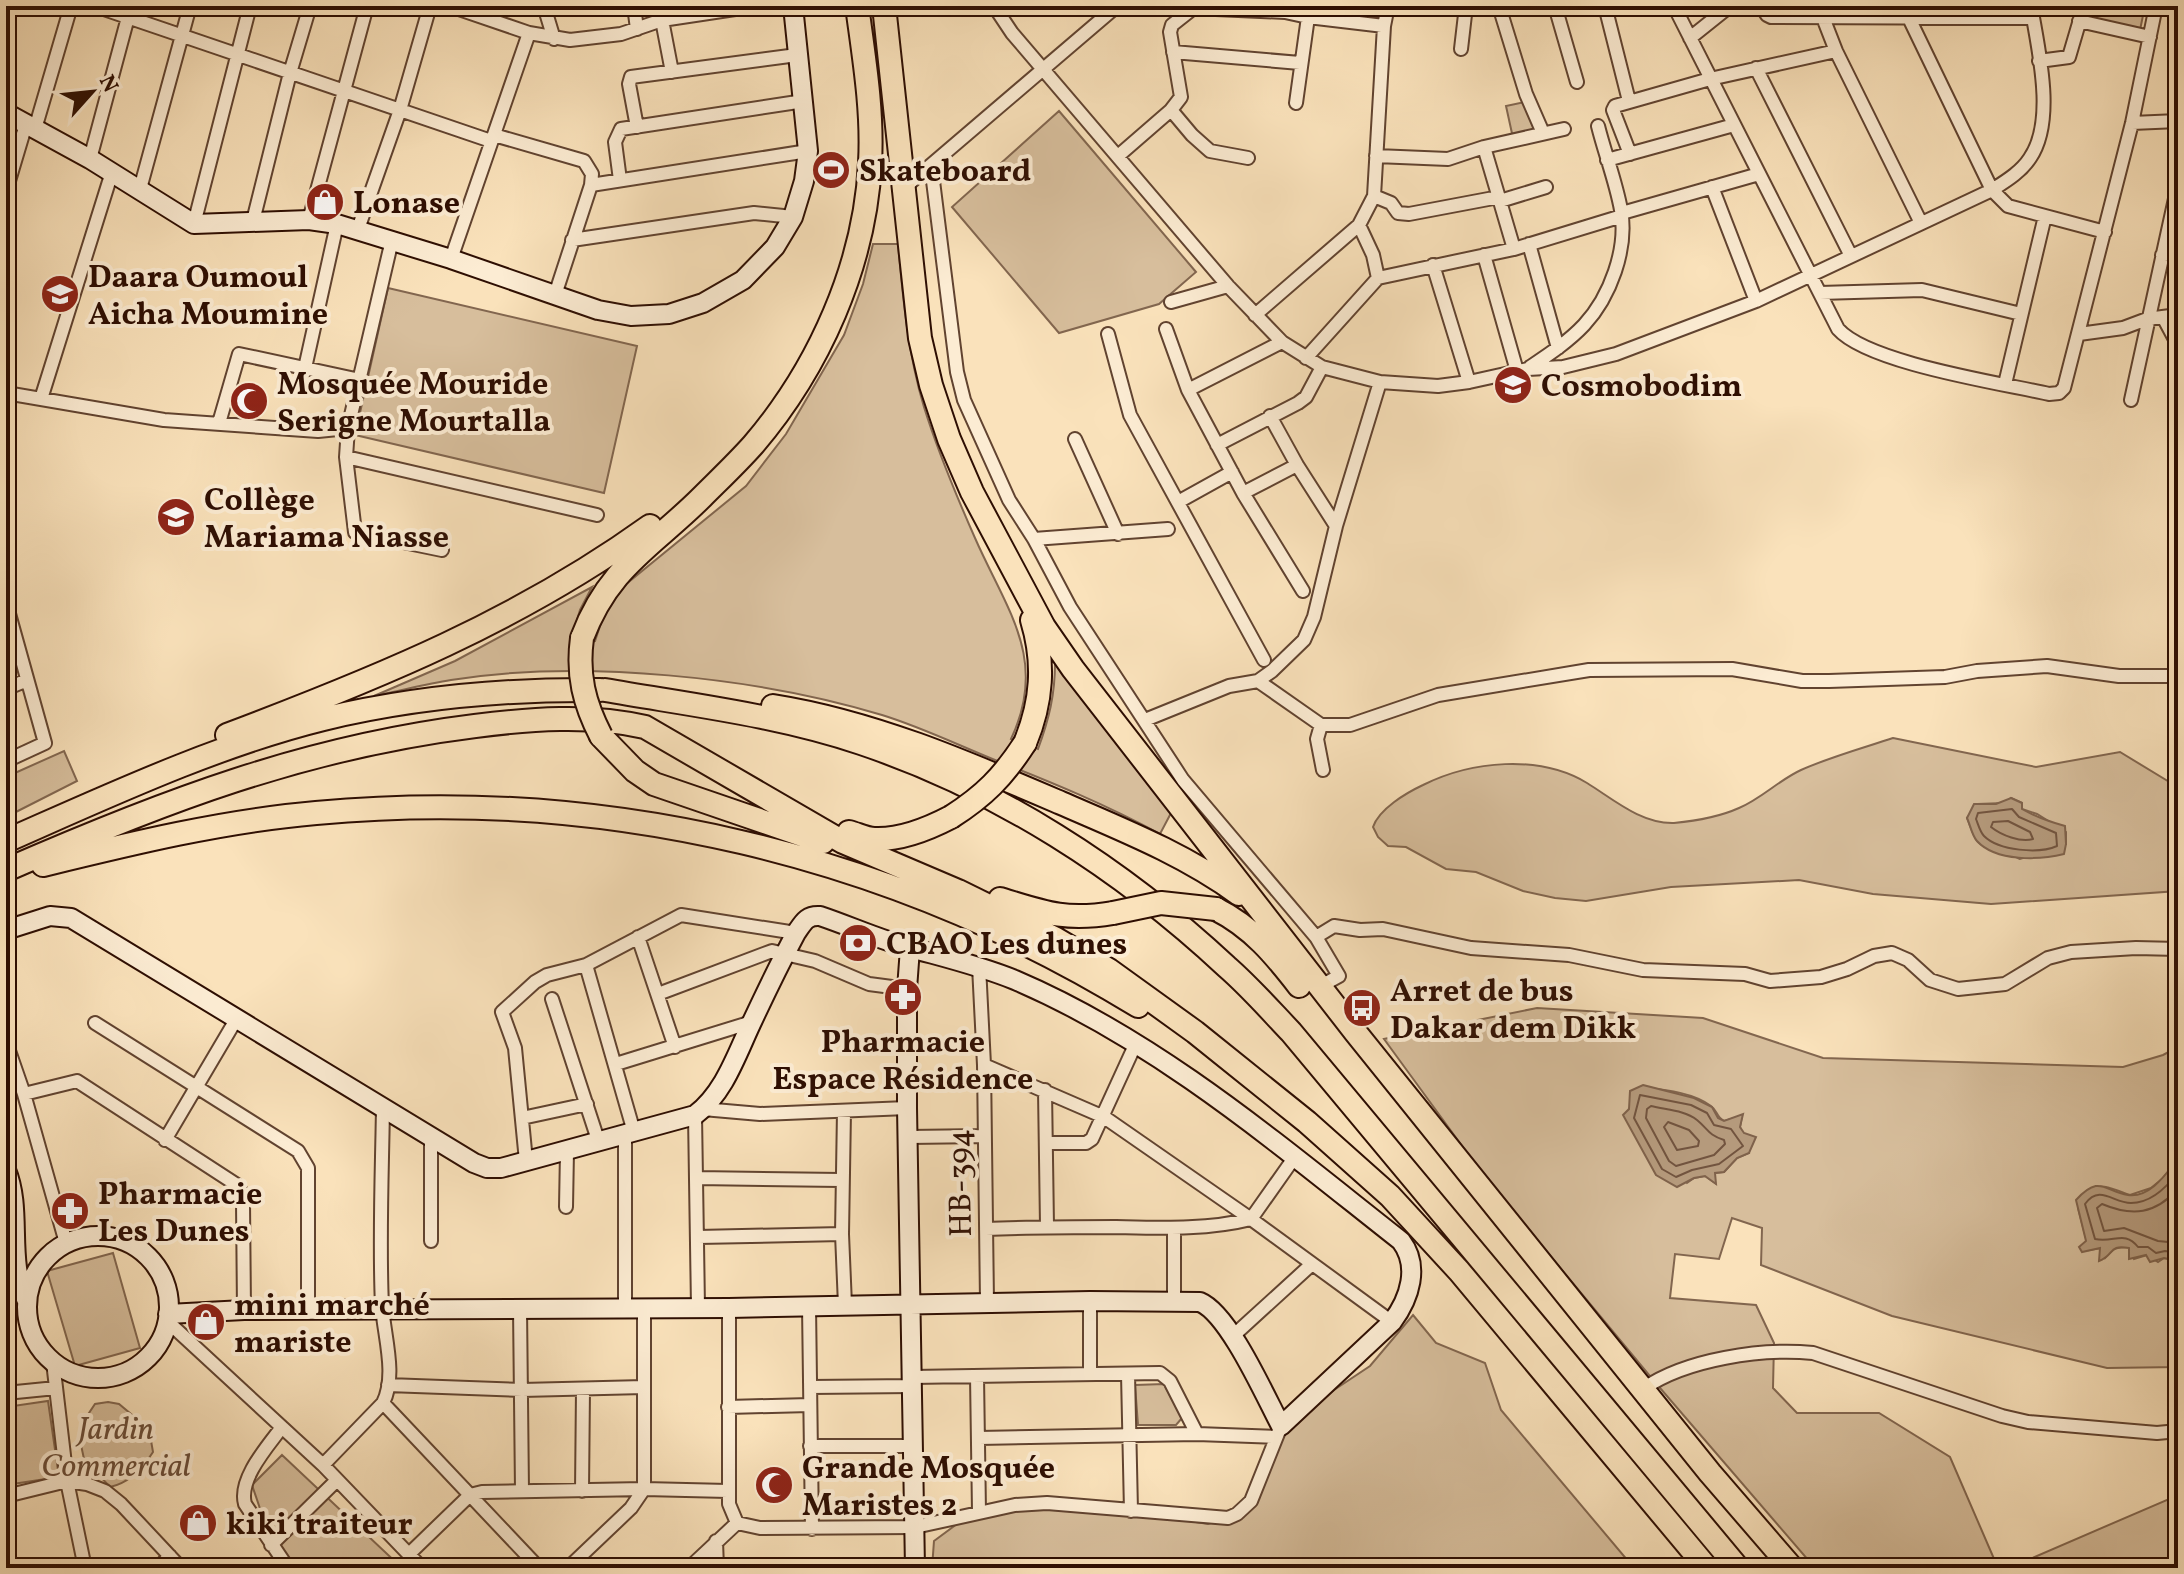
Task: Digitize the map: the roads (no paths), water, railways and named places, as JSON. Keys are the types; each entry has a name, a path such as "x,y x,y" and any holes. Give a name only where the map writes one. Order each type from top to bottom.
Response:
{"highway":[{"path":"857,6 867,77 870,163 864,212 848,275 806,371 753,445 622,568 597,603 582,638 581,683 590,714 601,736 635,771 654,784 1064,917 1085,918 1161,903 1216,909 1254,933 1687,1466 1774,1568"},
{"path":"6,872 199,791 272,768 380,740 545,719 608,720 645,727 702,757 836,843 920,831 951,817 981,798 1007,770 1025,743 1036,716 1042,662 1031,614 949,439 931,385 920,338 884,6"},
{"path":"115,793 225,735 397,669 520,609 588,569 723,475"},
{"path":"1006,560 1044,627 1142,760 1319,987 1710,1473 1792,1568"},
{"path":"6,841 115,793 320,720 456,696 545,690 664,688 803,711 894,736 980,769 1178,855 1260,909"},
{"path":"605,690 766,717 862,743 973,789 1071,844 1125,881 1230,969 1291,1032 1738,1568"},
{"path":"781,806 802,817 873,839"},
{"path":"6,872 181,832 316,813 465,808 605,817 654,825 729,839 830,864 915,894 998,930 1121,995 1266,1089"},
{"path":"894,864 1056,939 1109,970 1170,1012 1347,1156 1428,1235 1707,1568"}],"street":[{"path":"6,23 11,6"},
{"path":"6,191 71,6"},
{"path":"95,6 130,12 182,36 400,110 584,161 592,174 591,185 555,295"},
{"path":"140,189 190,6"},
{"path":"194,224 250,6"},
{"path":"253,221 310,6"},
{"path":"309,220 367,6"},
{"path":"358,229 400,110 430,6"},
{"path":"450,6 554,39 586,39 637,29 684,12 755,6"},
{"path":"544,6 554,39"},
{"path":"634,6 637,29"},
{"path":"6,113 90,159 194,224 309,220 337,224 451,259 598,310 631,316 669,314 727,292 743,280 775,247 793,217 804,181 808,151 793,6"},
{"path":"994,6 1012,33 1228,286 1282,342 1322,367 1380,382 1438,386 1522,370 1563,367 1616,354 1756,301 1992,190 2016,174 2030,158 2043,124 2032,12 1822,11 1771,17 1761,6"},
{"path":"904,188 1117,6"},
{"path":"1255,315 1359,225 1374,196 1384,26 1388,6"},
{"path":"1461,49 1466,6"},
{"path":"1499,6 1526,94 1543,133"},
{"path":"1555,6 1577,82"},
{"path":"1605,6 1629,101"},
{"path":"1674,6 1838,329 1846,338 1881,356 2049,394 2059,393 2064,388 2079,334 2132,123 2156,6"},
{"path":"1690,38 1730,6"},
{"path":"2039,61 2069,57 2084,6"},
{"path":"1118,156 1171,110 1181,97 1170,32 1172,25 1194,7 1285,12 1384,26"},
{"path":"1822,11 1836,51 1921,223"},
{"path":"1908,11 1992,190 2008,206 2105,232"},
{"path":"90,159 130,12"},
{"path":"1296,103 1308,17"},
{"path":"662,20 672,72"},
{"path":"2079,21 2150,37"},
{"path":"451,259 529,33"},
{"path":"1630,154 1613,110 1615,106 1710,79 1836,51"},
{"path":"1173,52 1300,63"},
{"path":"637,127 629,80 634,76 797,55"},
{"path":"1756,68 1851,256"},
{"path":"620,180 616,136 621,129 804,101"},
{"path":"1171,110 1210,151 1248,158"},
{"path":"2132,123 2178,121"},
{"path":"1607,160 1734,125"},
{"path":"1522,370 1558,348 1585,325 1603,299 1615,272 1621,246 1622,214 1598,126"},
{"path":"1376,156 1448,159 1484,147 1564,129"},
{"path":"1484,147 1514,249"},
{"path":"591,185 808,151"},
{"path":"931,165 957,372 964,400 1009,500 1034,539 1070,607 1183,780 1316,937 1339,976 1319,987"},
{"path":"41,399 112,172"},
{"path":"1306,358 1378,278 1514,249 1759,174"},
{"path":"2131,400 2178,185"},
{"path":"1374,196 1391,203 1398,213 1409,214 1499,199 1546,187"},
{"path":"1712,187 1756,301"},
{"path":"572,240 754,213 793,217"},
{"path":"2005,384 2045,216"},
{"path":"305,368 337,224"},
{"path":"1359,225 1373,255 1378,278"},
{"path":"392,240 348,428 346,457 355,532 442,550"},
{"path":"1529,244 1558,348"},
{"path":"2162,255 2178,253"},
{"path":"1484,255 1522,370"},
{"path":"1433,265 1469,382"},
{"path":"1171,302 1228,286"},
{"path":"1820,293 1922,290 2021,314"},
{"path":"2079,334 2123,328 2147,319 2178,315"},
{"path":"2163,317 2178,345"},
{"path":"1166,329 1188,390 1243,493 1303,591"},
{"path":"1108,334 1130,415 1264,660"},
{"path":"1188,390 1282,342"},
{"path":"219,423 239,354 360,380"},
{"path":"1217,445 1306,397 1322,367"},
{"path":"1145,720 1229,686 1258,681 1304,640 1314,617 1336,526 1380,382"},
{"path":"6,393 164,420 318,431 348,428"},
{"path":"1270,416 1336,526"},
{"path":"1075,439 1118,534"},
{"path":"346,457 597,515"},
{"path":"1243,493 1297,465"},
{"path":"1178,502 1232,472"},
{"path":"983,515 1009,500"},
{"path":"1034,539 1168,529"},
{"path":"6,604 45,743 6,761"},
{"path":"1258,681 1321,725 1350,725 1463,689 1503,686 1589,670 1732,669 1802,681 1945,677 1977,671 2047,666 2119,676 2178,676"},
{"path":"6,689 27,680"},
{"path":"1321,725 1317,739 1323,770"},
{"path":"526,1161 515,1048 502,1012 535,982 547,975 586,965 685,915 796,933"},
{"path":"698,1307 699,1112 723,1083 785,953 804,920 812,915 910,948 979,966 1058,1001 1136,1043 1294,1158 1401,1241 1413,1266 1409,1290 1392,1322 1279,1432 1251,1501 1237,1514 1216,1518 1047,1503 1015,1505 915,1527 760,1528 737,1523 728,1491 729,1308"},
{"path":"6,930 50,916 71,918 474,1163 487,1168 501,1168 599,1143 699,1112 760,1114 907,1108"},
{"path":"1316,937 1334,926 1360,930 1383,929 1471,948 1586,957 1643,970 1745,974 1783,982 1835,973 1874,956 1892,953 1908,960 1930,980 1958,989 2005,984 2048,958 2071,952 2178,949"},
{"path":"638,937 675,1047"},
{"path":"910,948 907,1108 915,1568"},
{"path":"658,994 772,951 815,961 869,984 907,989"},
{"path":"568,1568 631,1508 644,1489 644,1387 634,1307 630,1134 616,1064 586,965"},
{"name":"HB-394","path":"979,966 984,1065 987,1302"},
{"path":"552,999 599,1143"},
{"path":"165,1140 237,1018"},
{"path":"616,1064 752,1022"},
{"path":"95,1023 197,1085 298,1151 304,1158 308,1168 308,1310"},
{"path":"6,1042 66,1243"},
{"path":"1047,1143 1086,1143 1092,1139 1136,1043"},
{"path":"984,1065 1104,1117 1392,1322"},
{"path":"24,1094 77,1081 237,1185 242,1193 244,1310"},
{"path":"1045,1090 1047,1226"},
{"path":"522,1118 587,1104"},
{"path":"323,1465 383,1403 388,1385 382,1308 383,1107"},
{"path":"844,1111 841,1180 845,1305"},
{"path":"431,1136 431,1241"},
{"path":"909,1137 984,1136"},
{"path":"566,1207 567,1151"},
{"path":"986,1229 1227,1225 1251,1219 1294,1158"},
{"path":"6,1170 12,1190 13,1283 27,1301"},
{"path":"697,1178 841,1180"},
{"path":"1174,1228 1174,1301"},
{"path":"698,1237 842,1234"},
{"path":"95,1236 124,1242 138,1249 158,1271 168,1299 168,1318 159,1344 133,1369 110,1377 86,1377 53,1362 32,1335 27,1301 35,1273 54,1251 66,1243 95,1236"},
{"path":"1233,1336 1312,1264"},
{"path":"1090,1301 1090,1374"},
{"path":"168,1318 244,1310 1200,1302 1207,1305 1233,1336 1279,1432"},
{"path":"809,1306 812,1529"},
{"path":"520,1308 522,1491"},
{"path":"168,1318 323,1465 414,1563 470,1495 482,1492 728,1491"},
{"path":"1643,1389 1669,1375 1714,1361 1762,1352 1792,1351 1813,1353 2028,1422 2168,1433 2178,1431"},
{"path":"53,1362 67,1481 85,1568"},
{"path":"810,1387 977,1376 1160,1373 1166,1375 1197,1434"},
{"path":"1128,1374 1131,1511"},
{"path":"977,1376 979,1512"},
{"path":"388,1385 522,1390 644,1387"},
{"path":"6,1393 56,1388"},
{"path":"582,1491 583,1389"},
{"path":"383,1403 539,1568"},
{"path":"728,1407 810,1405"},
{"path":"282,1427 259,1458 243,1493 245,1504 288,1568"},
{"path":"979,1438 1279,1432"},
{"path":"810,1446 913,1446"},
{"path":"271,1545 337,1480"},
{"path":"6,1496 67,1481 105,1491 181,1568"},
{"path":"689,1568 737,1523"},
{"path":"716,1541 717,1568"},
{"path":"158,1568 170,1556"},
{"path":"6,1559 7,1568"}],"water":[{"path":"2011,798 2022,803 2022,809 2027,812 2065,826 2064,854 2019,858 1995,853 1977,841 1967,818 1974,804 1996,804"},
{"path":"1643,1085 1694,1098 1712,1107 1718,1118 1724,1121 1743,1114 1740,1127 1744,1133 1756,1137 1749,1153 1737,1158 1724,1172 1715,1173 1716,1184 1705,1176 1677,1187 1656,1175 1623,1115 1629,1109 1630,1091"},
{"path":"2178,1159 2178,1261 2164,1258 2150,1262 2146,1255 2129,1259 2129,1248 2122,1247 2114,1249 2099,1261 2100,1248 2082,1252 2079,1247 2086,1241 2076,1200 2084,1192 2102,1186 2128,1195 2143,1193 2157,1184"}],"place":[{"name":"Skateboard","path":"831,170"},
{"name":"Lonase","path":"325,202"},
{"name":"Daara Oumoul Aicha Moumine","path":"60,294"},
{"name":"Cosmobodim","path":"1513,385"},
{"name":"Mosquée Mouride Serigne Mourtalla","path":"249,401"},
{"name":"Collège Mariama Niasse","path":"176,517"},
{"name":"CBAO Les dunes","path":"858,943"},
{"name":"Pharmacie Espace Résidence","path":"903,997"},
{"name":"Arret de bus Dakar dem Dikk","path":"1362,1008"},
{"name":"Pharmacie Les Dunes","path":"70,1211"},
{"name":"mini marché mariste","path":"206,1322"},
{"name":"Grande Mosquée Maristes 2","path":"774,1485"},
{"name":"kiki traiteur","path":"198,1523"}],"park label":[{"name":"Jardin Commercial","path":"116,1446"}]}
